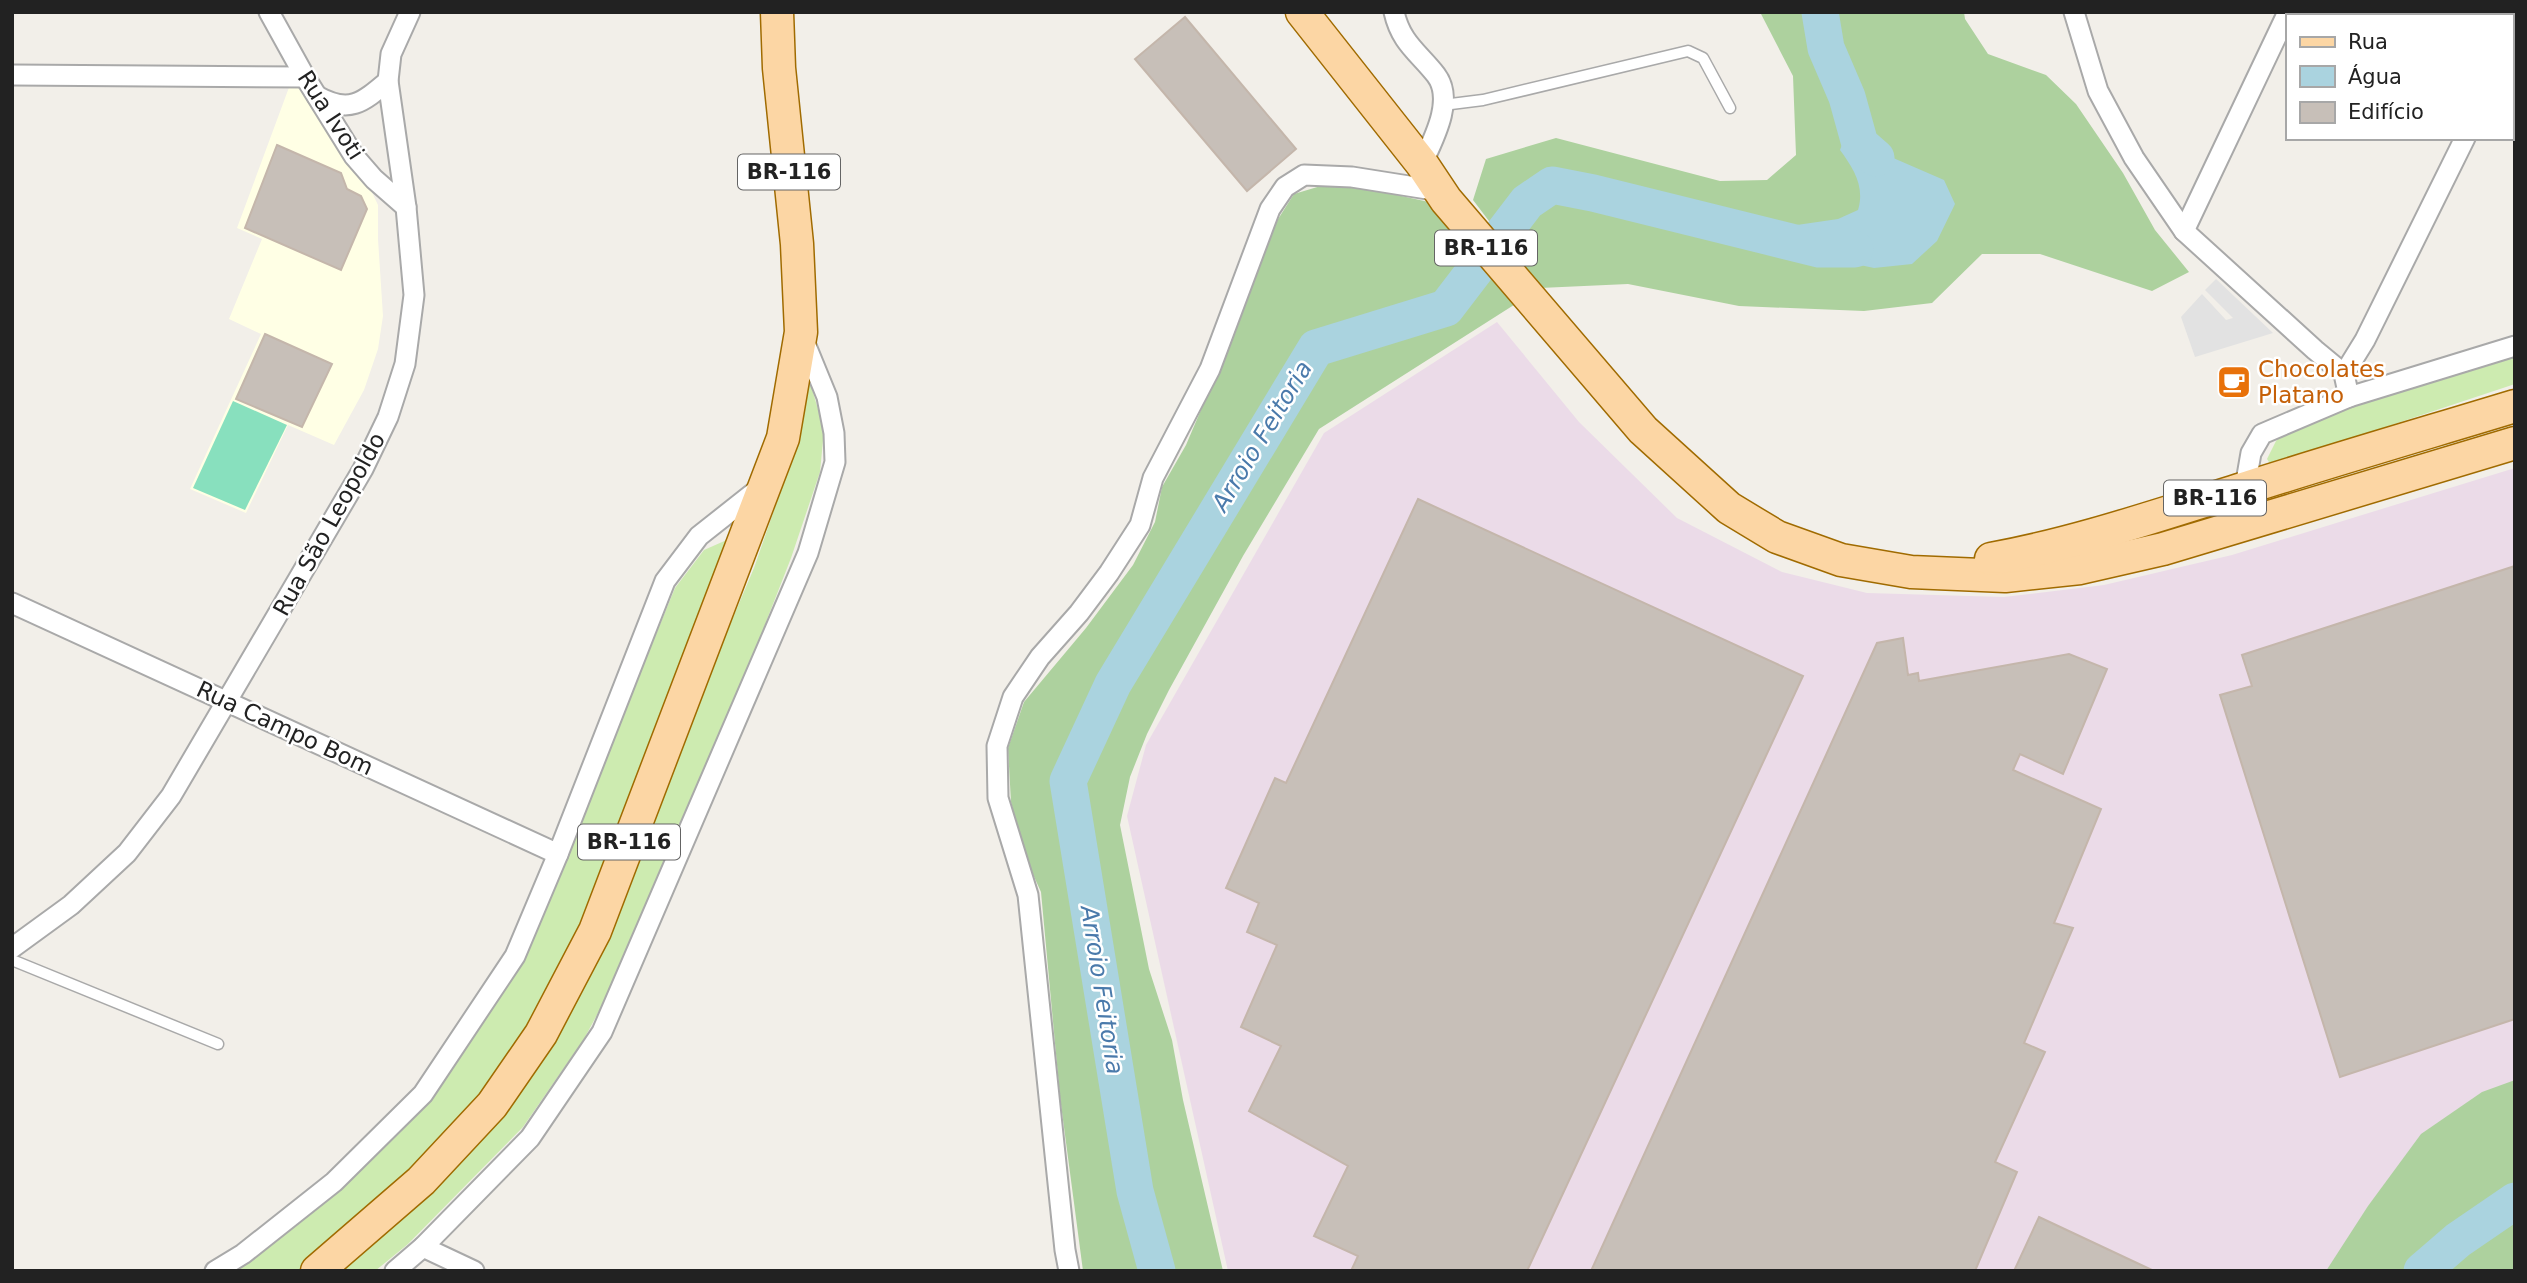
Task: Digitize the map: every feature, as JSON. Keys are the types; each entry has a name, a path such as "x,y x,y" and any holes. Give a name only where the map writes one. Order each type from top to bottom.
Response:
{"main road":[{"name":"BR-116","path":"317,1271 421,1181 492,1105 541,1034 595,931 783,438 801,332 797,244 782,103 777,12"},
{"name":"BR-116","path":"1301,12 1422,164 1443,195 1526,296 1643,430 1729,508 1777,537 1840,560 1911,572 2005,576 2080,568 2162,549 2515,443"},
{"name":"BR-116","path":"1911,572 2028,552 2140,522 2515,405"}],"street":[{"name":"Rua Ivoti","path":"269,12 305,77 355,156 374,179 406,207"},
{"name":"Rua São Leopoldo","path":"12,948 71,905 127,853 171,796 363,469 388,417 405,364 414,295 406,207 388,81 391,54 410,12"},
{"path":"1394,12 1398,28 1413,52 1440,80 1443,105 1437,133 1422,164"},
{"path":"2074,12 2098,91 2134,158 2184,231 2344,374 2348,397"},
{"path":"2184,231 2286,16"},
{"path":"12,75 305,77"},
{"path":"317,96 330,104 344,107 361,101 388,81"},
{"path":"2344,374 2365,340 2464,140"},
{"path":"1069,1271 1028,895 998,798 997,746 1013,697 1040,657 1079,613 1140,525 1153,478 1210,369 1270,209 1285,187 1304,175 1352,177 1443,195"},
{"path":"395,1271 423,1247 530,1138 602,1032 808,553 835,462 834,433 827,397 801,332"},
{"path":"2248,487 2251,453 2262,434 2348,397 2515,346"},
{"path":"215,1271 243,1254 334,1182 423,1094 515,956 665,581 699,536 766,482"},
{"name":"Rua Campo Bom","path":"12,603 558,854"},
{"path":"423,1247 474,1271"}],"lane":[{"path":"1443,105 1483,100 1688,51 1703,58 1730,108"},
{"path":"12,960 218,1044"}],"shaded area":[{"path":"302,81 368,184 378,205 383,316 378,349 364,390 334,445 288,425 246,513 190,489 261,334 229,319 262,239 237,228 291,82"},
{"path":"2216,279 2273,333 2195,357 2181,317 2202,294 2226,320 2233,318 2205,290"},
{"path":"1497,322 1579,422 1677,518 1782,572 1867,593 2004,597 2104,585 2232,555 2515,468 2515,1095 2341,1271 1228,1271 1127,816 1146,745 1324,433"}],"green space":[{"path":"1760,12 1964,12 1965,19 1988,54 2046,75 2076,104 2123,173 2155,230 2189,272 2152,291 2040,254 1982,254 1932,303 1864,311 1739,306 1628,284 1540,288 1473,200 1486,159 1556,138 1720,181 1767,180 1796,155 1793,76"},
{"path":"1324,185 1374,190 1438,204 1517,303 1319,429 1243,556 1147,734 1130,777 1120,825 1149,969 1172,1040 1183,1100 1223,1271 1083,1271 1060,1097 1041,892 1026,859 1011,802 1008,748 1024,702 1086,628 1133,565 1155,522 1162,487 1186,445 1221,363 1246,303 1268,235 1294,194"},
{"path":"2515,353 2515,384 2271,465 2267,459 2276,441 2288,430 2357,403"},
{"path":"808,375 824,430 820,472 791,558 752,658 620,972 584,1039 523,1127 408,1244 375,1271 331,1271 497,1110 672,762 754,568 788,470"},
{"path":"233,401 287,425 245,510 193,488"},
{"path":"738,535 586,930 508,1061 405,1179 299,1271 232,1271 341,1186 525,953 675,588 704,550"},
{"path":"2515,1080 2515,1271 2326,1271 2368,1206 2421,1134 2482,1092"}],"water":[{"path":"1852,118 1861,144 1944,180 1955,204 1937,241 1912,264 1874,268 1832,259 1804,245 1783,240 1776,228 1838,219 1858,210 1860,194 1857,178 1840,150"}],"building":[{"path":"1185,17 1296,149 1247,191 1135,59"},
{"path":"277,145 341,173 347,189 361,196 367,209 341,270 245,228"},
{"path":"265,334 332,364 302,427 236,399"},
{"path":"1418,499 1803,676 1527,1271 1351,1271 1358,1256 1314,1236 1348,1166 1249,1111 1281,1046 1241,1027 1277,945 1247,932 1259,903 1226,888 1275,778 1286,783"},
{"path":"2515,566 2515,1019 2340,1077 2220,695 2252,686 2242,655"},
{"path":"1903,638 1908,675 1918,673 1919,681 2069,654 2107,669 2063,774 2020,754 2013,770 2101,809 2054,923 2073,928 2024,1043 2045,1052 1995,1162 2017,1172 1975,1271 1591,1271 1877,643"},
{"path":"2039,1217 2154,1271 2014,1271"}],"waterway":[{"name":"Arroio Feitoria","path":"1820,12 1826,48 1847,97 1860,144 1876,158"},
{"name":"Arroio Feitoria","path":"1157,1271 1135,1191 1068,781 1113,684 1316,348 1446,308 1527,202 1552,185 1819,249 1855,249"},
{"name":"Arroio Feitoria","path":"2422,1271 2458,1240 2515,1201"}],"place":[{"name":"Chocolates Platano","path":"2234,382"}]}
